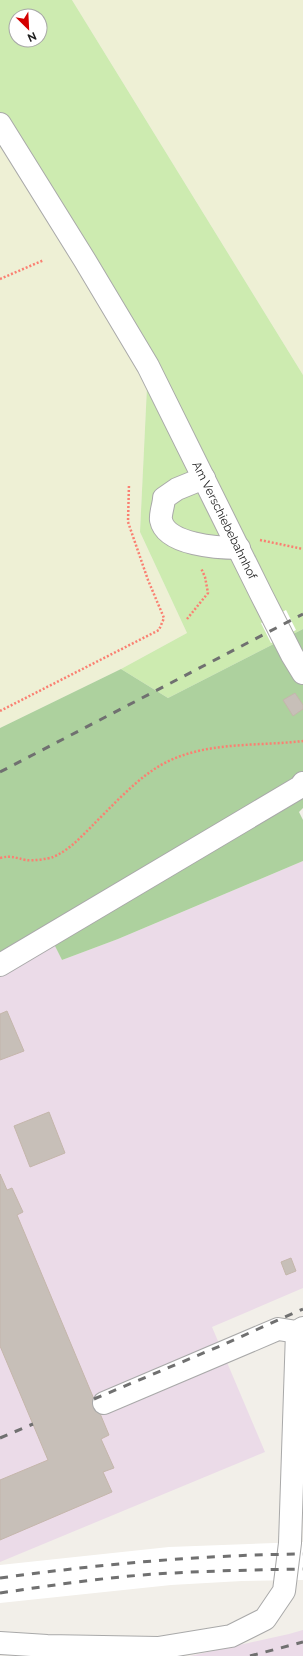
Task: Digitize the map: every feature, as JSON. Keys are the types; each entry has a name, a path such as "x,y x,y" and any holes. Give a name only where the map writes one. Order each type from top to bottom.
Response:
{"street":[{"name":"Am Verschiebebahnhof","path":"0,124 84,259 148,366 292,655 303,673"},
{"path":"204,478 176,489 164,498 162,520 169,533 189,542 216,548 235,541"},
{"path":"0,965 293,792 303,784"},
{"path":"0,1643 47,1646 158,1648 231,1636 265,1619 284,1591 290,1543 300,1330 278,1329 104,1403"}],"path":[{"path":"0,279 44,260"},
{"path":"0,711 159,630 164,618 148,580 128,522 129,484"},
{"path":"235,541 303,549"},
{"path":"187,619 208,593 205,577 189,542"},
{"path":"0,858 11,856 28,860 46,858 52,857 69,848 122,796 153,769 189,752 215,747 303,741"}],"shaded area":[{"path":"303,861 303,1288 212,1327 265,1452 0,1562 0,975 54,943 62,960 118,939"},
{"path":"303,1630 303,1656 190,1656 289,1634"}],"green space":[{"path":"0,0 72,0 303,375 303,629 168,698 121,669 187,633 140,532 148,366 0,124"},
{"path":"72,0 303,0 303,375"},
{"path":"0,124 148,366 140,532 187,633 121,669 0,728"},
{"path":"303,629 303,808 299,812 303,820 303,861 118,939 62,960 54,944 0,975 0,728 121,669 168,698"}],"pier":[{"path":"286,610 296,630 271,643 261,623"},
{"path":"303,1542 303,1580 242,1581 171,1585 0,1603 0,1565 169,1547"}],"building":[{"path":"295,693 303,705 303,709 293,716 283,700"},
{"path":"7,1011 24,1051 0,1060 0,1014"},
{"path":"49,1112 65,1153 30,1167 14,1126"},
{"path":"0,1174 7,1190 12,1188 23,1212 17,1215 109,1435 101,1439 114,1468 103,1472 112,1492 0,1540 0,1480 48,1460 0,1346"},
{"path":"291,1258 296,1271 286,1275 281,1262"}],"railway":[{"path":"0,772 303,614"},
{"path":"94,1399 303,1309"},
{"path":"0,1438 33,1424"},
{"path":"0,1578 76,1568 151,1561 227,1556 303,1554"},
{"path":"0,1593 142,1575 303,1569"},
{"path":"250,1656 303,1642"}]}
